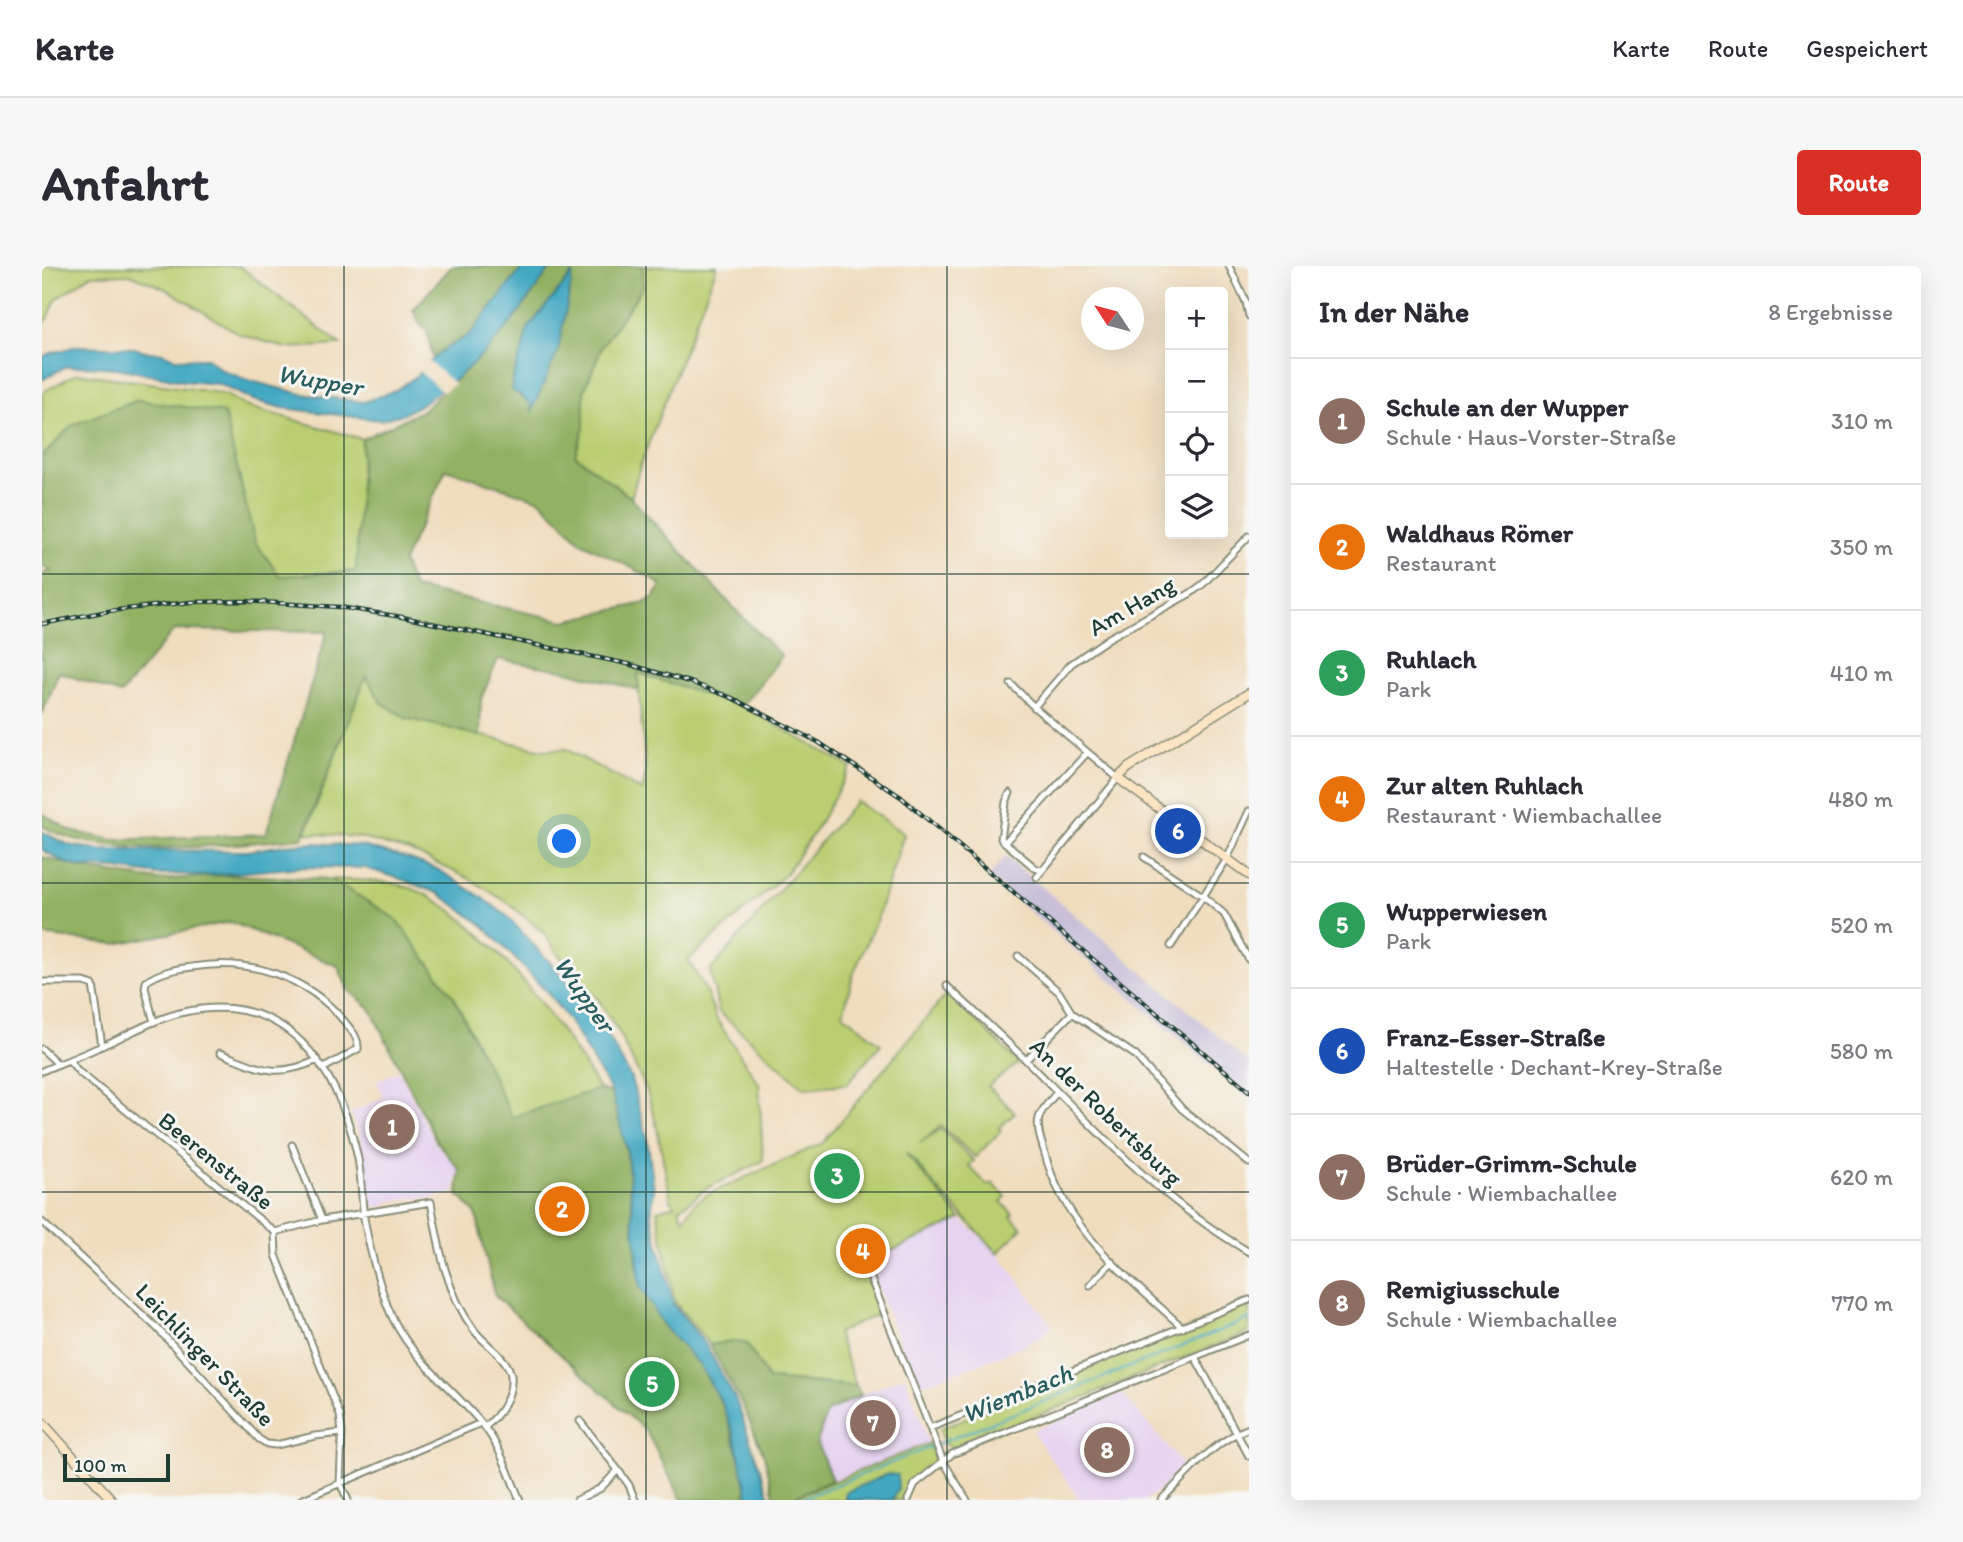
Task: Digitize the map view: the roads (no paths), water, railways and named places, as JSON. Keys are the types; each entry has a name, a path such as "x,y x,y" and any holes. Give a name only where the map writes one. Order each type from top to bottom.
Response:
{"street":[{"path":"1230,266 1246,302 1249,316"},
{"name":"Am Hang","path":"1034,706 1071,664 1109,638 1191,593 1249,536"},
{"path":"1011,684 1118,778 1249,875"},
{"path":"1037,877 1128,768 1249,693"},
{"path":"1005,842 1087,753"},
{"path":"1010,793 1006,802 1001,839 1042,870"},
{"path":"1171,946 1227,859 1249,811"},
{"path":"1144,857 1203,896 1224,914 1249,960"},
{"path":"1018,956 1059,992 1072,1013 1135,1055 1182,1110 1249,1163"},
{"path":"154,1022 145,988 146,982 152,977 177,969 215,964 272,971 301,985 325,1002 357,1039 358,1049 324,1068"},
{"path":"42,982 85,982 93,985 103,1046"},
{"name":"An der Robertsburg","path":"947,986 1026,1060 1105,1142 1199,1220 1249,1252"},
{"path":"42,1071 182,1012 209,1008 238,1009 264,1016 288,1029 324,1068 353,1135 360,1168 368,1240 387,1304 401,1334 424,1366 483,1425 520,1500"},
{"path":"1026,1060 1072,1013"},
{"path":"42,1049 58,1064"},
{"path":"220,1053 267,1070 293,1070 318,1060"},
{"name":"Beerenstraße","path":"69,1060 79,1072 275,1231 275,1255 340,1415 342,1433"},
{"path":"1057,1092 1039,1115 1038,1128 1060,1196 1076,1221 1112,1262 1183,1328"},
{"path":"292,1145 322,1220"},
{"path":"275,1231 322,1220 431,1202 443,1266 455,1300 475,1333 502,1359 511,1376 499,1416 301,1500"},
{"name":"Leichlinger Straße","path":"42,1222 157,1328 259,1439 276,1445 342,1433"},
{"path":"1090,1285 1112,1262"},
{"path":"871,1279 943,1461 967,1500"},
{"path":"930,1428 1249,1300"},
{"path":"908,1500 915,1484 952,1454 1249,1335"},
{"path":"1195,1357 1249,1456"},
{"path":"580,1421 629,1485 635,1500"},
{"path":"42,1422 112,1500"},
{"path":"1161,1500 1218,1444 1249,1428"},
{"path":"342,1433 340,1483 348,1500"},
{"path":"577,1500 601,1488 618,1470"}],"water":[{"path":"524,266 552,266 514,319 486,351 457,378 420,405 403,414 380,420 283,408 253,400 218,384 183,381 117,368 65,367 42,380 42,358 49,354 74,346 134,348 163,353 176,359 207,358 222,370 247,380 302,394 364,402 396,390 415,377 440,352 470,334"},
{"path":"573,273 558,351 532,410 530,403 511,389 514,373 528,328"},
{"path":"42,832 69,845 99,850 247,851 313,843 362,846 439,870 507,916 588,1004 631,1078 647,1137 654,1189 651,1214 673,1304 706,1345 736,1400 771,1500 749,1500 734,1434 721,1401 699,1364 665,1328 640,1287 627,1151 612,1093 569,1021 547,992 484,926 438,893 365,868 303,867 199,876 80,867 42,850"},
{"path":"888,1474 898,1475 898,1490 892,1500 848,1500 845,1497 846,1492"}],"waterway":[{"name":"Wiembach","path":"798,1500 1249,1319"}],"railway":[{"path":"42,624 108,611 191,602 245,601 339,607 402,617 628,664 690,682 732,698 818,742 901,797 1249,1091"}],"place":[{"name":"Franz-Esser-Straße","path":"1178,831"},
{"name":"Schule an der Wupper","path":"392,1127"},
{"name":"Ruhlach","path":"837,1176"},
{"name":"Waldhaus Römer","path":"562,1209"},
{"name":"Zur alten Ruhlach","path":"863,1251"},
{"name":"Wupperwiesen","path":"652,1384"},
{"name":"Brüder-Grimm-Schule","path":"873,1423"},
{"name":"Remigiusschule","path":"1107,1450"}],"water label":[{"name":"Wupper","path":"320,380"},
{"name":"Wupper","path":"585,994"}]}
